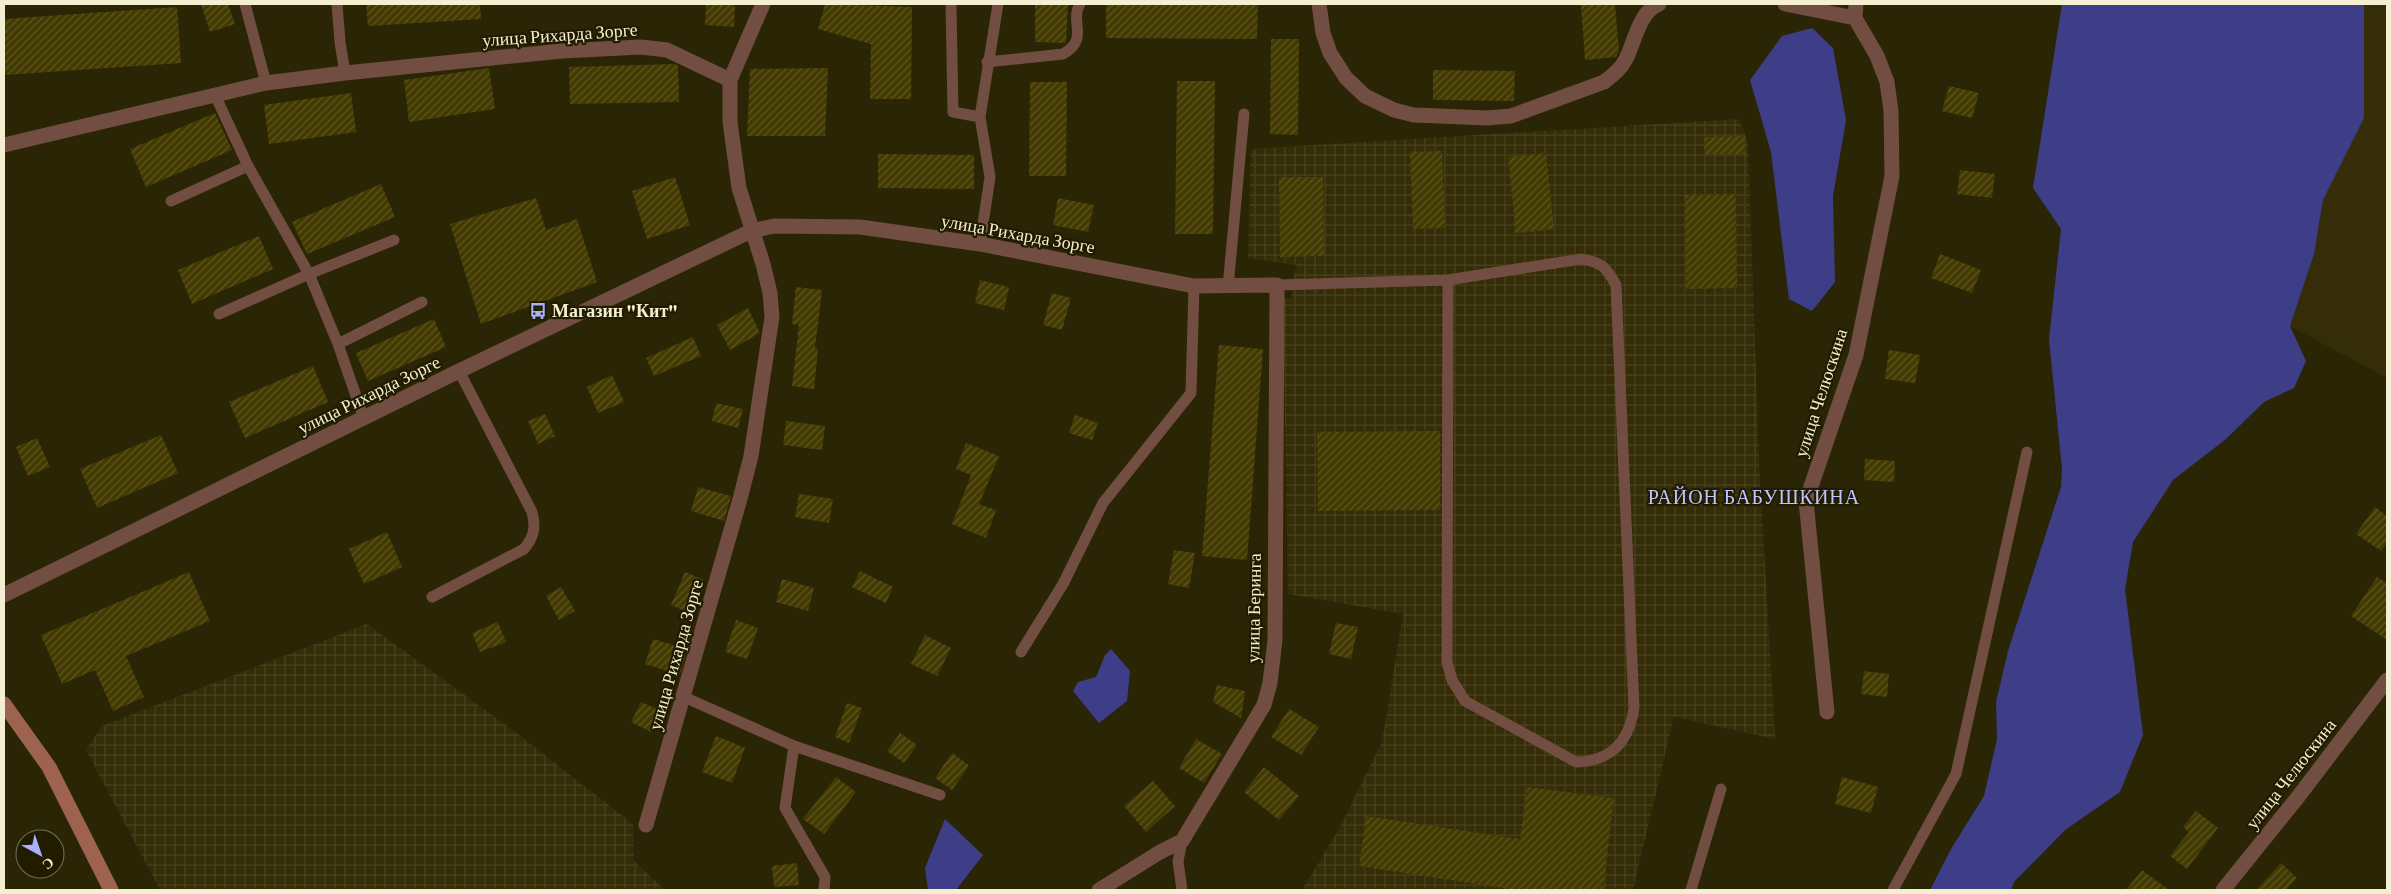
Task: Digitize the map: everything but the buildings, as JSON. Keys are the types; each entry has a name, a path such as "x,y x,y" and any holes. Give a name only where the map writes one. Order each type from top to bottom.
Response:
{"main road":[{"path":"4,704 49,767 111,890"}],"street":[{"path":"751,231 739,188 730,122 730,80 763,4"},
{"path":"1319,4 1323,33 1330,53 1346,78 1366,96 1394,110 1414,115 1487,118 1511,116 1604,82 1617,72 1625,61 1646,14 1659,4"},
{"path":"1784,4 1856,11"},
{"name":"улица Челюскина","path":"1827,712 1806,501 1856,356 1892,176 1891,111 1887,82 1856,11"},
{"name":"улица Рихарда Зорге","path":"4,145 266,84 345,72 562,51 641,47 667,50 730,80"},
{"name":"улица Рихарда Зорге","path":"4,595 459,371 751,231 774,226 820,225 860,227 980,244 1194,286 1277,286"},
{"name":"улица Рихарда Зорге","path":"646,825 684,697 748,464 772,317 770,293 751,231"},
{"name":"улица Беринга","path":"1182,841 1252,728 1264,706 1270,683 1275,640 1277,286"},
{"name":"улица Челюскина","path":"2223,890 2298,797 2387,680"},
{"path":"1098,890 1160,852 1182,841"}],"lane":[{"path":"245,4 266,84"},
{"path":"337,4 345,72"},
{"path":"951,4 953,112 980,117"},
{"path":"980,244 990,177 980,117 987,62 998,4"},
{"path":"987,62 1063,54 1071,50 1078,36 1078,8 1080,4"},
{"path":"215,95 248,166 309,274 338,344 364,419"},
{"path":"1228,287 1244,114"},
{"path":"171,201 248,166"},
{"path":"219,314 309,274 394,240"},
{"path":"1277,286 1448,280 1581,259 1598,262 1609,272 1616,285 1634,708 1631,726 1621,743 1606,756 1592,762 1576,762 1465,701 1452,680 1447,662 1448,280"},
{"path":"1021,652 1063,584 1103,502 1191,393 1194,286"},
{"path":"338,344 422,302"},
{"path":"432,598 524,550 532,539 535,524 532,512 459,371"},
{"path":"1893,890 1956,774 2028,452"},
{"path":"684,697 794,746 940,794"},
{"path":"794,746 785,808 825,877 824,890"},
{"path":"1690,890 1721,789"},
{"path":"1182,841 1178,861 1182,890"}],"shaded area":[{"path":"2062,4 2364,4 2364,118 2323,200 2314,254 2290,326 2306,361 2294,388 2264,402 2226,439 2173,480 2133,542 2125,589 2143,735 2120,792 2065,830 2014,882 2011,890 1930,890 1951,849 1984,796 1997,739 1996,702 2008,651 2061,487 2062,469 2049,339 2061,229 2033,188"},
{"path":"2364,4 2387,4 2387,378 2290,326 2314,254 2323,200 2364,118"},
{"path":"1812,28 1833,48 1846,120 1833,196 1835,282 1812,311 1789,299 1771,152 1750,80 1782,36"},
{"path":"1739,119 1748,143 1759,462 1775,739 1674,717 1633,890 1308,890 1304,887 1340,827 1382,742 1403,614 1288,594 1283,298 1292,298 1292,285 1297,265 1248,258 1251,149"},
{"path":"367,624 514,731 633,824 634,861 665,890 160,890 86,750 102,726"},
{"path":"1111,649 1130,671 1127,701 1099,723 1073,691 1078,682 1096,677 1105,655"},
{"path":"945,819 983,855 956,890 928,890 925,868"}],"place":[{"name":"Магазин \"Кит\"","path":"538,311"}],"district":[{"name":"РАЙОН БАБУШКИНА","path":"1754,497"}]}
